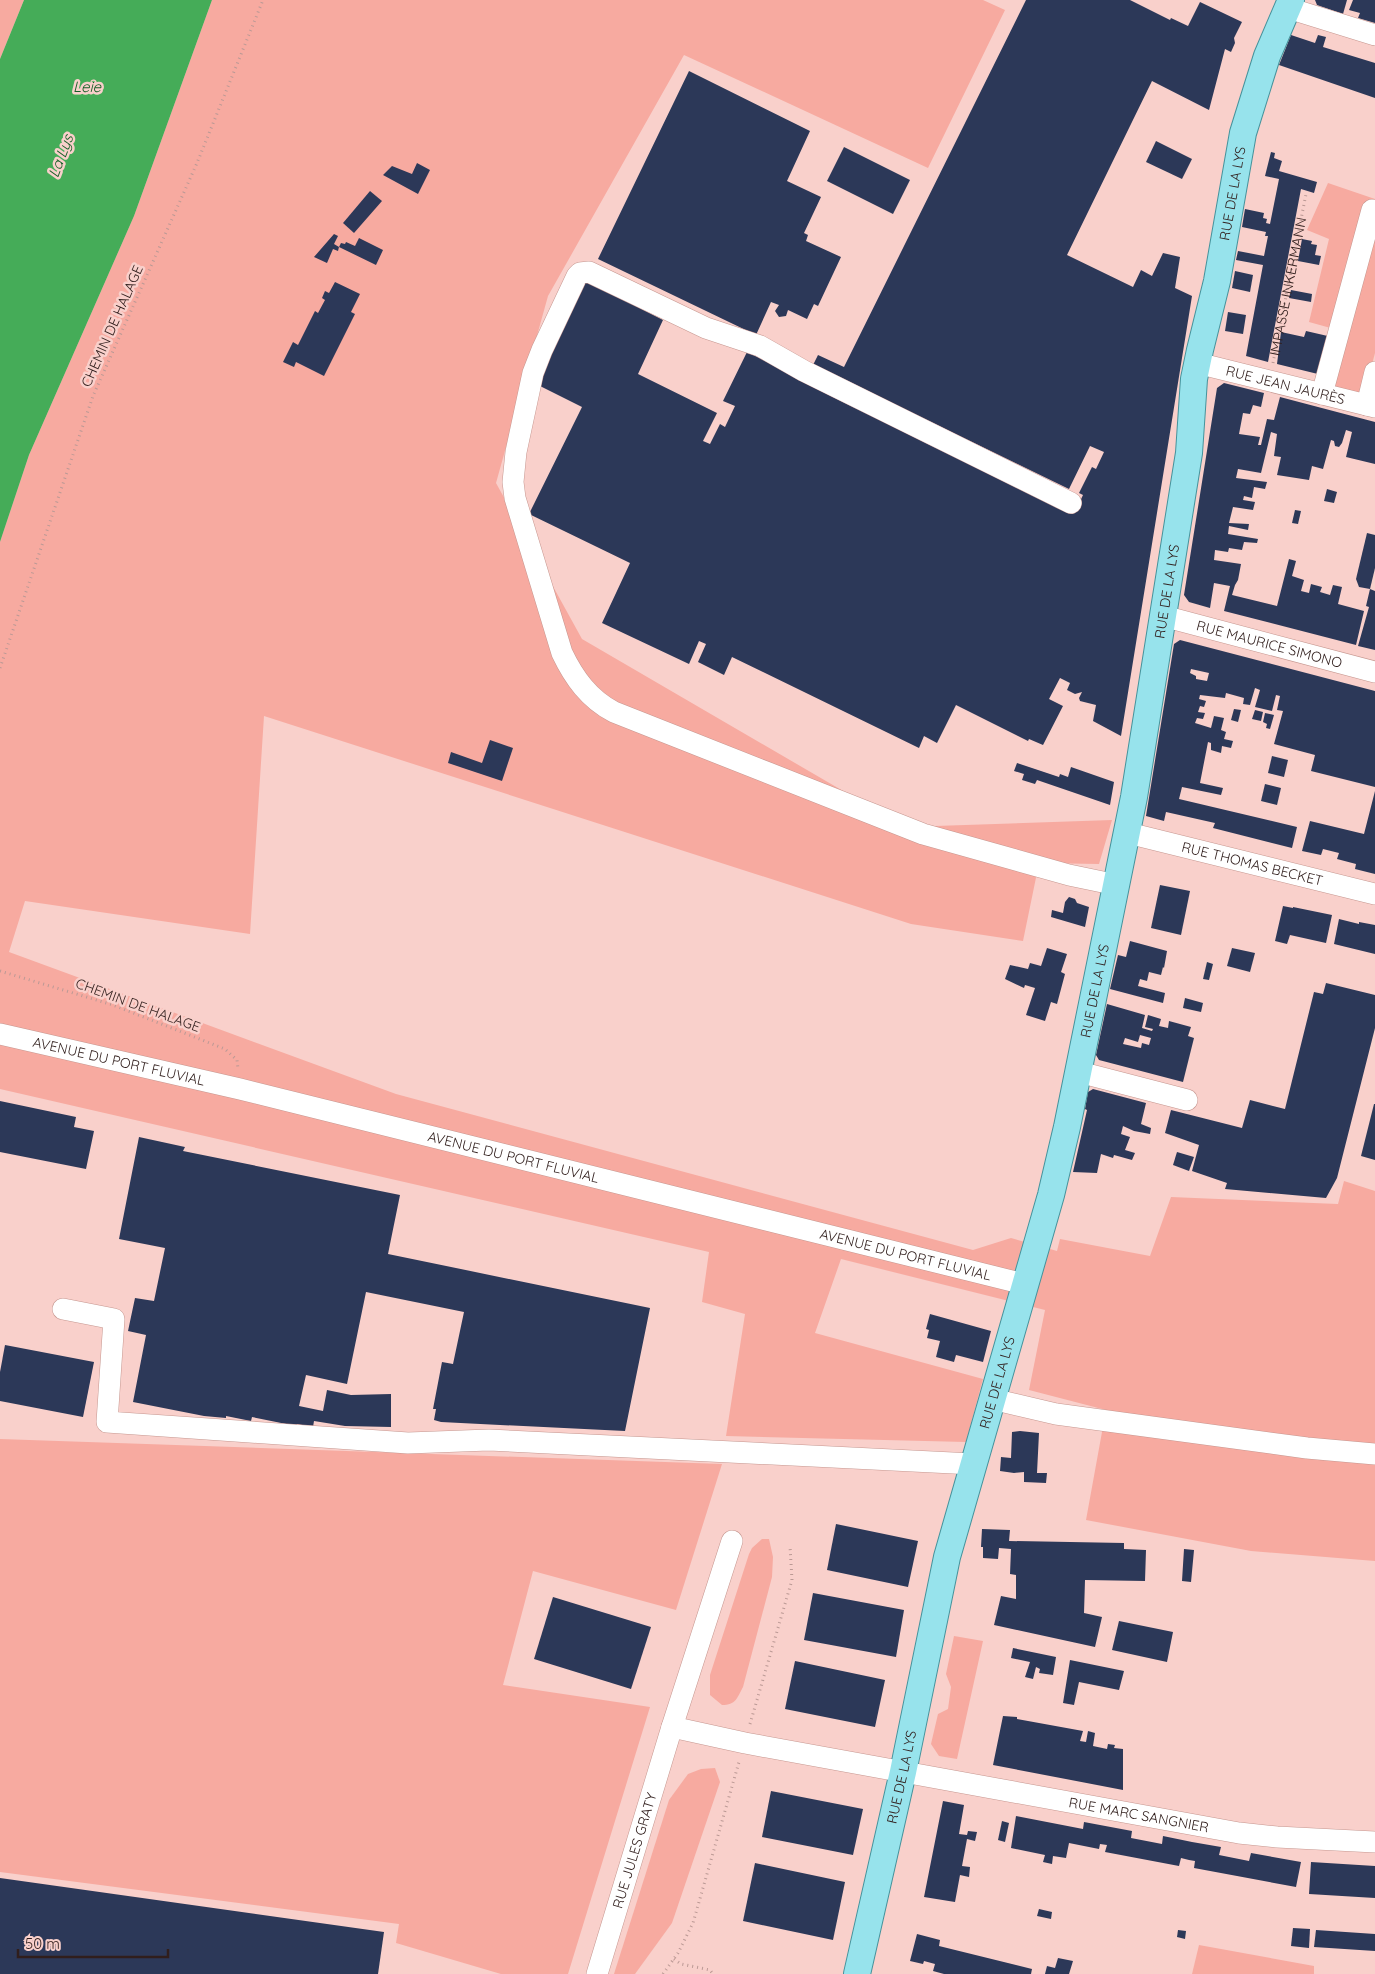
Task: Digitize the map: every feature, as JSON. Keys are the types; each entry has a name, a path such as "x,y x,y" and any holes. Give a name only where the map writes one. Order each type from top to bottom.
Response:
{"main road":[{"name":"RUE DE LA LYS","path":"857,1974 903,1772 948,1556 1056,1174 1079,1072 1128,833 1190,445 1194,380 1197,363 1217,282 1243,133 1266,56 1289,4"}],"street":[{"path":"1289,4 1375,35"},
{"path":"1322,394 1372,210"},
{"path":"1070,503 804,371 774,352 706,328 589,272 580,273 578,276 538,357 526,405 514,474 515,498 562,653 575,678 601,704 624,716 923,834 1058,872 1117,886"},
{"name":"RUE JEAN JAURÈS","path":"1197,363 1371,406"},
{"path":"1371,406 1375,372"},
{"name":"RUE MAURICE SIMONO","path":"1163,616 1375,672"},
{"name":"RUE THOMAS BECKET","path":"1128,833 1375,894"},
{"name":"AVENUE DU PORT FLUVIAL","path":"0,1034 240,1089 1024,1284"},
{"path":"1079,1072 1187,1100"},
{"path":"63,1309 114,1319 107,1422 408,1443 489,1440 973,1464"},
{"path":"992,1399 1056,1414 1307,1448 1375,1454"},
{"name":"RUE JULES GRATY","path":"598,1974 672,1727 732,1541"},
{"path":"672,1727 745,1743 903,1772"},
{"name":"RUE MARC SANGNIER","path":"903,1772 1249,1834 1277,1838 1375,1842"}],"path":[{"name":"CHEMIN DE HALAGE","path":"0,668 93,396 197,163 263,0"},
{"name":"IMPASSE INKERMANN","path":"1270,380 1306,194"},
{"name":"CHEMIN DE HALAGE","path":"0,971 113,1005 225,1049 237,1060 240,1089"},
{"path":"674,1959 681,1964 710,1970 713,1974"}],"shaded area":[{"path":"0,0 24,0 0,59"},
{"path":"212,0 983,0 1005,10 928,168 684,55 548,296 496,483 582,639 905,827 1112,820 1099,864 1039,863 1023,941 911,924 264,716 250,934 25,901 9,952 396,1094 973,1250 1011,1238 1057,1251 1060,1239 1150,1256 1171,1197 1338,1204 1344,1181 1375,1191 1375,1561 1251,1551 1086,1520 1106,1410 1029,1390 1045,1310 841,1259 815,1333 983,1379 966,1442 726,1436 745,1314 702,1302 709,1252 0,1089 0,542 29,455 134,216"},
{"path":"1328,183 1375,199 1375,353 1363,398 1329,387 1345,332 1309,322 1329,239 1307,230"},
{"path":"0,1439 722,1464 676,1610 533,1571 503,1685 650,1707 568,1974 501,1974 396,1943 399,1924 0,1872"},
{"path":"762,1539 769,1539 773,1557 772,1577 743,1687 733,1702 722,1705 710,1695 710,1675 749,1554 752,1548"},
{"path":"954,1636 983,1641 957,1759 939,1756 931,1744 938,1714 948,1709 951,1687 946,1674"},
{"path":"715,1768 720,1782 672,1923 635,1974 614,1974 669,1800 688,1774 701,1769"},
{"path":"1199,1945 1314,1966 1314,1974 1192,1974"}],"water":[{"name":"Leie","path":"24,0 212,0 134,216 29,455 0,542 0,59"}],"building":[{"path":"1026,0 1130,0 1170,20 1171,18 1188,26 1200,2 1242,22 1234,38 1235,43 1231,52 1225,49 1209,110 1152,81 1067,255 1133,287 1141,270 1152,276 1163,253 1180,257 1175,288 1192,296 1121,736 1093,721 1096,705 1080,701 1079,698 1082,692 1075,694 1067,690 1070,683 1060,678 1049,699 1063,706 1043,745 1029,739 1028,741 956,705 937,743 924,736 919,748 732,657 724,675 698,662 706,644 699,641 689,664 602,623 630,563 529,514 582,407 536,384 585,280 663,320 638,374 717,413 703,441 710,444 720,424 725,427 735,406 723,401 747,352 1075,512 1083,495 1079,493 1092,467 1096,469 1104,452 1090,446 1069,489 813,365 818,355 844,367"},
{"path":"1315,0 1347,0 1343,14 1317,5"},
{"path":"1353,0 1375,0 1375,23 1358,18 1360,13 1349,10"},
{"path":"1291,35 1315,43 1318,35 1326,37 1323,47 1375,63 1375,98 1279,65"},
{"path":"689,71 810,131 787,181 821,197 804,233 808,235 806,241 841,257 818,306 814,304 807,319 788,310 786,316 779,317 775,311 779,305 771,302 756,335 598,259"},
{"path":"1156,141 1192,159 1182,179 1146,162"},
{"path":"844,147 910,180 893,214 827,181"},
{"path":"1271,152 1275,153 1274,158 1282,161 1279,171 1317,182 1314,193 1301,189 1268,362 1246,356 1263,265 1236,260 1238,251 1264,256 1268,236 1265,236 1266,232 1242,227 1245,209 1264,213 1263,218 1267,219 1266,223 1270,224 1279,179 1265,176"},
{"path":"417,163 430,170 418,194 383,175 392,166 412,174"},
{"path":"370,191 382,201 354,233 343,223"},
{"path":"334,234 338,236 334,244 339,247 338,251 333,249 327,263 314,257"},
{"path":"359,238 383,250 376,265 339,247 341,243 345,244 346,242 355,246"},
{"path":"1302,239 1312,241 1311,244 1317,245 1315,255 1321,256 1319,265 1298,261"},
{"path":"1235,271 1253,275 1250,292 1232,288"},
{"path":"335,282 360,294 351,312 355,314 324,376 296,362 294,367 283,362 293,342 298,345 315,311 318,313 325,300 322,298 325,291 329,293"},
{"path":"1291,290 1312,294 1311,302 1289,298"},
{"path":"1228,312 1246,315 1243,334 1225,331"},
{"path":"1306,331 1332,337 1322,375 1277,364 1281,332 1304,337"},
{"path":"1224,383 1264,393 1261,407 1253,405 1250,414 1243,413 1239,434 1260,437 1258,445 1261,445 1267,419 1274,420 1280,397 1375,422 1375,464 1346,457 1352,432 1346,430 1339,447 1335,446 1334,441 1331,440 1323,469 1312,466 1309,480 1277,475 1281,457 1274,456 1277,434 1271,432 1261,473 1238,469 1236,478 1267,482 1265,489 1254,487 1252,498 1244,496 1243,500 1255,502 1253,510 1233,507 1229,523 1249,524 1248,530 1229,526 1228,534 1258,539 1257,543 1244,542 1242,550 1229,548 1228,552 1215,550 1214,560 1241,564 1238,580 1232,595 1277,606 1289,559 1296,561 1292,576 1304,580 1301,591 1309,593 1311,584 1322,587 1320,592 1330,595 1333,585 1342,587 1338,604 1364,611 1356,645 1224,611 1230,586 1214,583 1210,608 1189,602 1184,595 1217,388"},
{"path":"1327,489 1337,492 1334,503 1324,501"},
{"path":"1295,510 1301,511 1298,524 1292,523"},
{"path":"1367,533 1375,535 1375,568 1370,589 1359,587 1356,579"},
{"path":"1370,589 1375,591 1375,650 1358,646 1369,607 1366,606"},
{"path":"1180,640 1375,691 1375,787 1311,771 1315,755 1274,744 1283,711 1277,710 1280,696 1276,695 1272,711 1255,707 1260,690 1255,688 1250,705 1243,704 1244,698 1226,693 1225,698 1200,695 1199,699 1206,701 1204,707 1200,706 1198,712 1205,713 1203,719 1197,718 1195,723 1211,728 1214,716 1224,718 1221,730 1226,732 1224,739 1233,741 1231,748 1222,746 1221,753 1211,750 1211,743 1208,742 1200,783 1223,788 1221,795 1182,787 1179,799 1297,827 1292,848 1213,828 1215,823 1166,812 1164,821 1146,816 1174,644","holes":["1191,669 1209,673 1207,681 1196,679 1196,676 1190,673"]},
{"path":"1234,709 1241,710 1238,722 1231,720"},
{"path":"1255,710 1263,712 1261,721 1252,719"},
{"path":"1265,713 1274,715 1270,729 1266,728 1267,724 1263,722"},
{"path":"490,740 513,748 502,781 448,763 451,752 482,763"},
{"path":"1272,756 1288,760 1284,777 1268,773"},
{"path":"1017,763 1059,777 1060,774 1068,777 1071,767 1114,782 1110,805 1037,780 1035,784 1022,780 1024,774 1014,771"},
{"path":"1265,784 1281,788 1277,805 1261,801"},
{"path":"1375,791 1375,874 1355,869 1356,864 1337,859 1339,853 1323,849 1321,855 1302,851 1310,821 1364,834"},
{"path":"1160,885 1190,891 1181,935 1151,928"},
{"path":"1069,897 1075,899 1077,903 1089,907 1085,927 1051,917 1052,910 1063,913 1065,902"},
{"path":"1283,906 1332,915 1326,943 1290,935 1287,944 1275,941"},
{"path":"1339,919 1359,924 1359,922 1375,925 1375,954 1334,944"},
{"path":"1130,941 1167,951 1161,975 1149,972 1147,981 1140,979 1138,986 1165,993 1163,1003 1110,989 1118,955 1126,957"},
{"path":"1047,948 1067,954 1061,972 1065,974 1057,1004 1051,1002 1045,1021 1026,1015 1035,988 1025,985 1024,988 1005,979 1010,965 1028,969 1030,963 1041,966"},
{"path":"1232,948 1255,953 1250,972 1227,966"},
{"path":"1207,962 1213,964 1209,980 1203,979"},
{"path":"1326,983 1375,995 1375,1028 1337,1178 1326,1198 1225,1189 1227,1183 1192,1171 1199,1145 1165,1133 1171,1110 1242,1128 1250,1100 1285,1109 1314,992 1323,994"},
{"path":"1185,998 1203,1003 1201,1012 1183,1008"},
{"path":"1107,1004 1145,1015 1142,1028 1152,1031 1153,1029 1145,1027 1148,1015 1161,1019 1159,1026 1168,1028 1169,1021 1191,1027 1188,1036 1194,1038 1183,1082 1099,1060 1096,1055","holes":["1140,1035 1151,1038 1149,1045 1142,1043 1141,1048 1123,1044 1125,1038 1138,1042"]},
{"path":"1093,1089 1146,1103 1141,1124 1151,1128 1150,1134 1134,1131 1123,1126 1121,1134 1130,1137 1125,1150 1135,1153 1132,1160 1114,1155 1113,1158 1101,1154 1097,1173 1073,1172 1087,1110 1085,1109 1088,1092"},
{"path":"0,1101 76,1117 74,1127 94,1131 86,1169 0,1152"},
{"path":"1375,1104 1375,1160 1361,1156"},
{"path":"139,1137 185,1147 183,1151 400,1195 388,1254 650,1308 625,1431 441,1422 434,1420 436,1409 433,1409 442,1362 453,1364 464,1312 366,1292 347,1384 306,1375 299,1406 323,1411 327,1390 351,1395 391,1394 391,1427 345,1426 314,1421 313,1427 297,1424 296,1426 252,1417 251,1421 226,1416 226,1418 204,1416 133,1402 146,1335 128,1331 135,1298 154,1301 165,1248 119,1239"},
{"path":"1177,1152 1194,1157 1189,1171 1173,1165"},
{"path":"930,1314 991,1331 983,1362 956,1355 954,1362 936,1357 940,1341 927,1338 929,1330 926,1329"},
{"path":"5,1345 94,1362 83,1417 0,1401 0,1372"},
{"path":"1012,1432 1039,1433 1037,1473 1047,1473 1046,1483 1024,1482 1024,1472 1000,1471 1001,1457 1011,1458"},
{"path":"836,1524 918,1541 908,1587 827,1570"},
{"path":"982,1529 1010,1530 1009,1541 1124,1543 1124,1549 1146,1550 1145,1581 1085,1580 1084,1613 1102,1617 1095,1647 994,1625 1001,1596 1016,1599 1016,1575 1010,1574 1011,1549 999,1548 998,1559 983,1558 983,1547 981,1547"},
{"path":"1184,1549 1194,1550 1191,1582 1182,1581"},
{"path":"813,1593 904,1610 896,1657 804,1640"},
{"path":"553,1597 651,1627 631,1689 534,1659"},
{"path":"1119,1621 1173,1632 1167,1662 1112,1650"},
{"path":"1013,1648 1056,1657 1053,1675 1039,1673 1040,1669 1036,1667 1033,1679 1025,1677 1030,1662 1011,1658"},
{"path":"1070,1660 1124,1671 1119,1690 1079,1682 1074,1705 1063,1703"},
{"path":"795,1661 885,1680 875,1727 785,1709"},
{"path":"1003,1716 1017,1717 1017,1719 1083,1731 1080,1741 1086,1742 1088,1731 1095,1733 1093,1746 1107,1749 1108,1744 1115,1745 1114,1748 1123,1749 1123,1790 993,1765"},
{"path":"771,1791 863,1809 853,1855 762,1837"},
{"path":"943,1801 964,1805 959,1834 967,1835 968,1831 977,1832 975,1841 967,1839 962,1866 970,1867 969,1877 960,1875 955,1902 924,1897"},
{"path":"1016,1816 1083,1829 1084,1822 1132,1831 1131,1838 1162,1844 1163,1836 1221,1847 1219,1855 1249,1861 1251,1853 1301,1862 1296,1887 1194,1868 1195,1861 1181,1858 1179,1866 1105,1852 1107,1845 1100,1844 1099,1849 1069,1843 1066,1858 1053,1856 1052,1864 1043,1862 1045,1855 1011,1848"},
{"path":"1002,1821 1009,1823 1005,1842 998,1840"},
{"path":"1311,1862 1375,1866 1375,1898 1309,1894"},
{"path":"755,1863 845,1882 833,1940 743,1921"},
{"path":"0,1878 384,1932 378,1974 0,1974"},
{"path":"1039,1909 1052,1912 1051,1919 1037,1916"},
{"path":"1293,1928 1310,1929 1309,1948 1291,1946"},
{"path":"1178,1930 1186,1931 1185,1939 1177,1937"},
{"path":"1316,1930 1375,1934 1375,1951 1314,1947"},
{"path":"917,1934 940,1940 939,1946 1032,1969 1031,1974 944,1974 933,1971 935,1964 924,1961 923,1964 910,1961"},
{"path":"1058,1958 1073,1961 1069,1974 1045,1974 1047,1966 1055,1968"}],"water label":[{"name":"La Lys","path":"61,156"}]}
